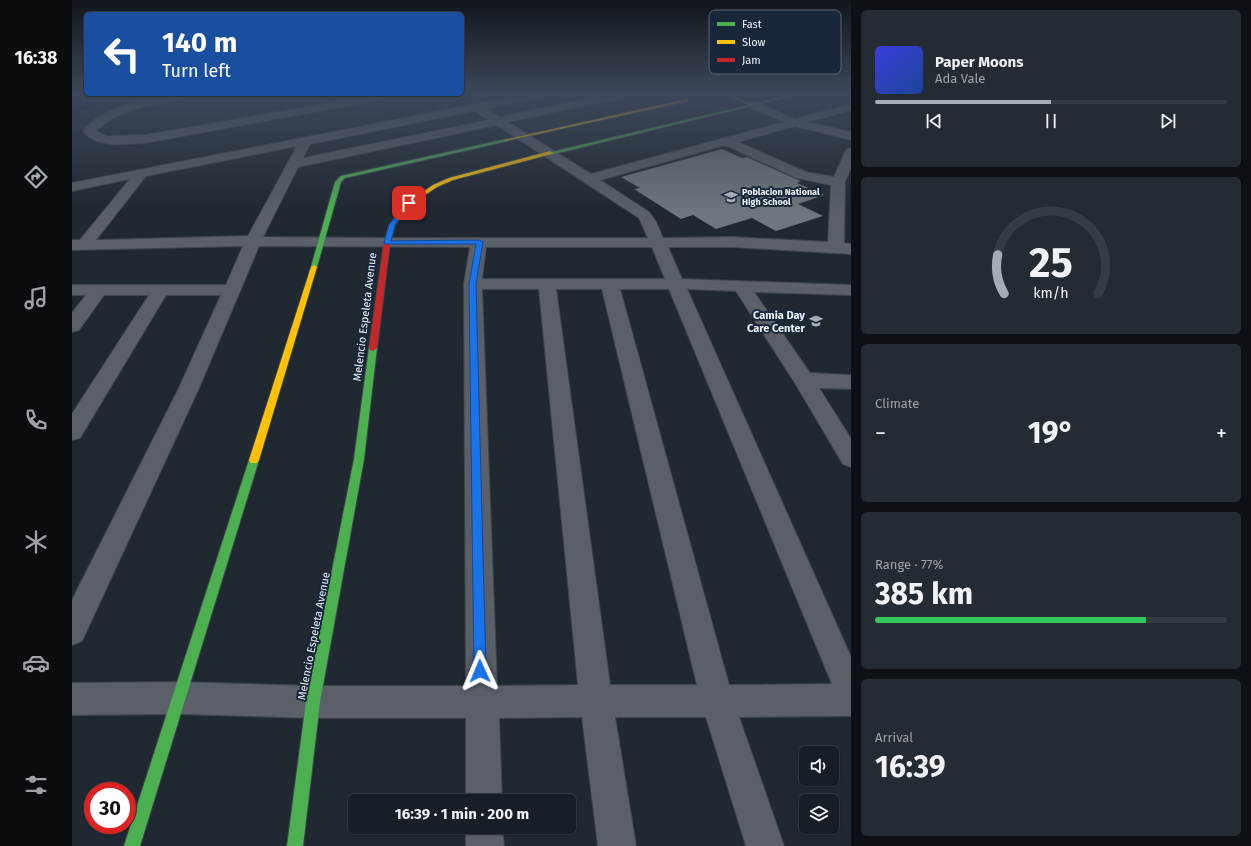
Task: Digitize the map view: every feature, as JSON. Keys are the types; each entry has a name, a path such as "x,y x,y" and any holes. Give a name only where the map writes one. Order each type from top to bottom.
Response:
{"street":[{"path":"90,132 100,138 127,140 177,132"},
{"path":"72,187 351,132"},
{"path":"294,164 444,132"},
{"path":"517,132 644,215 649,222 677,284 851,693"},
{"path":"132,846 180,698 322,242 338,182 343,177 544,132"},
{"name":"Melencio Espeleta Avenue","path":"295,846 313,702 359,459 387,243 392,225 409,203 436,186 470,173 633,132"},
{"path":"589,179 759,132"},
{"path":"837,132 851,136"},
{"path":"72,631 189,388 252,241 305,142"},
{"path":"728,142 802,175 838,182"},
{"path":"836,247 844,216 838,182 851,152"},
{"path":"78,245 143,172"},
{"path":"78,245 252,241 387,243 732,242 851,249"},
{"path":"479,242 473,284 480,702 484,794"},
{"path":"473,284 741,285 851,290"},
{"path":"547,284 596,701 617,846"},
{"path":"610,285 717,700 765,846"},
{"path":"741,285 844,437 851,458"},
{"path":"72,290 232,290"},
{"path":"72,326 98,290"},
{"path":"72,432 160,291"},
{"path":"804,380 851,382"},
{"path":"72,699 180,698 313,702 851,700"},
{"path":"484,834 485,846"}],"building":[{"name":"Poblacion National High School","path":"722,149 742,158 747,157 801,181 797,183 824,195 798,204 823,216 776,231 752,218 716,229 693,215 681,219 634,189 640,188 621,177"}],"traffic: fast":[{"path":"550,153 637,132"},
{"path":"314,267 338,182 343,177 506,140"},
{"path":"295,846 313,702 359,459 373,348"},
{"path":"132,846 254,460"}],"traffic: slow":[{"path":"506,140 540,132"},
{"path":"414,200 435,186 451,179 550,153"},
{"path":"254,460 314,267"}],"traffic: jam":[{"path":"373,348 387,243 392,225 409,203 414,200"}],"place":[{"name":"Poblacion National High School","path":"731,197"},
{"name":"Camia Day Care Center","path":"816,321"}],"route":[{"path":"409,203 392,225 387,243 479,242 473,284 480,671"}]}
